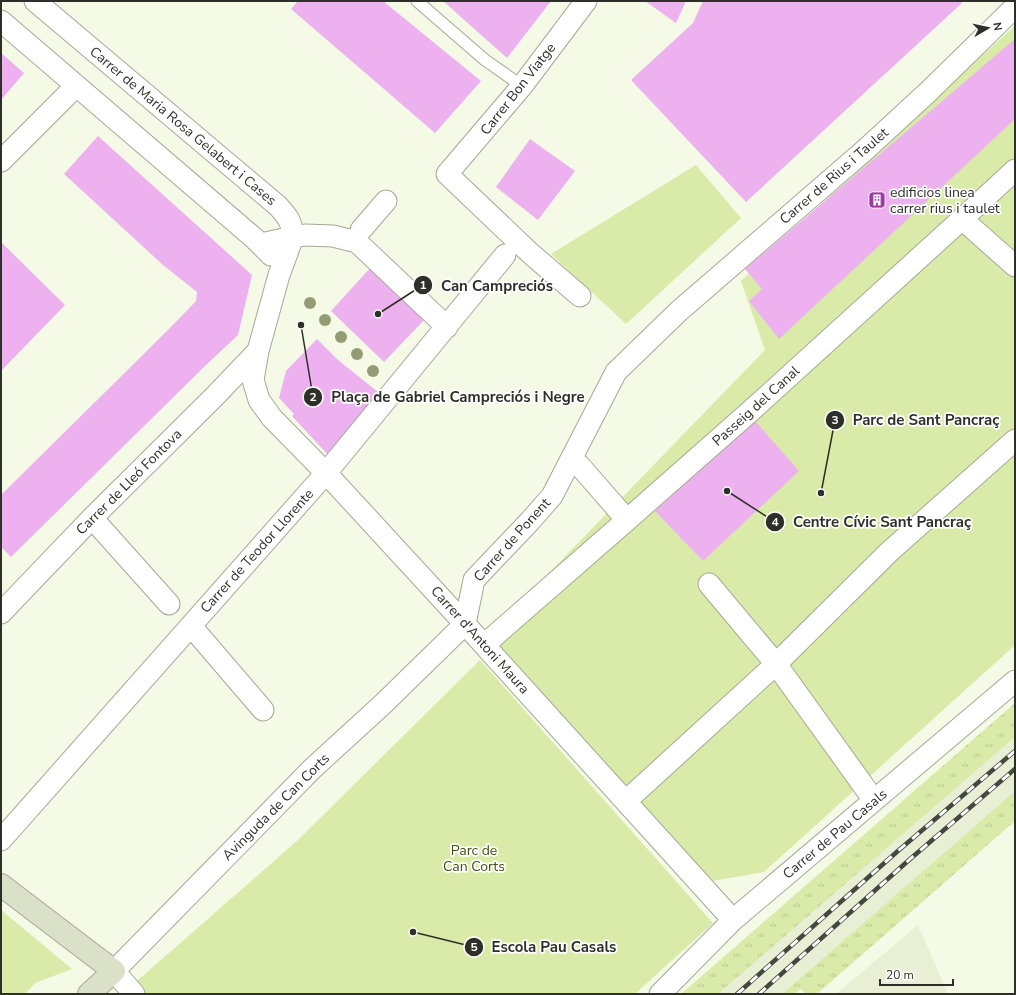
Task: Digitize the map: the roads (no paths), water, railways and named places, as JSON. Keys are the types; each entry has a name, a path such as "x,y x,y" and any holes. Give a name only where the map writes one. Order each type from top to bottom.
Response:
{"street":[{"name":"Carrer de Maria Rosa Gelabert i Cases","path":"35,1 278,206 288,217 292,227 293,237"},
{"name":"Carrer Bon Viatge","path":"580,296 530,253 447,174 522,86 586,1"},
{"name":"Carrer de Rius i Taulet","path":"647,341 679,311 865,150 928,92 1015,7"},
{"path":"1,20 261,244 275,260 279,275"},
{"path":"1,161 76,86"},
{"name":"Passeig del Canal","path":"492,638 627,520 962,220 1015,170"},
{"path":"361,230 386,201"},
{"path":"962,220 1015,266"},
{"path":"261,244 305,235 333,236 357,242 447,327"},
{"name":"Carrer d'Antoni Maura","path":"293,237 279,275 258,351 253,380 259,400 272,418 326,473 465,624 733,920"},
{"name":"Carrer de Teodor Llorente","path":"1,840 326,473 505,255"},
{"name":"Carrer de Ponent","path":"465,624 474,580 552,496 616,372 647,341"},
{"name":"Carrer de Lleó Fontova","path":"1,613 92,518 214,397 258,351"},
{"path":"626,801 776,664 889,552 1015,440"},
{"path":"579,465 627,520"},
{"path":"92,518 169,604"},
{"path":"710,584 776,664 868,792"},
{"name":"Avinguda de Can Corts","path":"89,994 114,972 312,769 383,704 465,624"},
{"path":"191,626 263,710"},
{"name":"Carrer de Pau Casals","path":"660,994 733,920 1015,682"},
{"path":"1,885 114,972 134,994"}],"lane":[{"path":"417,1 485,60 522,86"}],"railway":[{"path":"737,994 899,850 1015,751"},
{"path":"759,994 909,860 1015,769"}],"place":[{"name":"edificios linea carrer rius i taulet","path":"877,200"},
{"name":"Can Campreciós","path":"378,314"},
{"name":"Plaça de Gabriel Campreciós i Negre","path":"301,325"},
{"name":"Centre Cívic Sant Pancraç","path":"727,491"},
{"name":"Parc de Sant Pancraç","path":"821,493"},
{"name":"Escola Pau Casals","path":"413,932"}],"park label":[{"name":"Parc de Can Corts","path":"474,858"}]}
